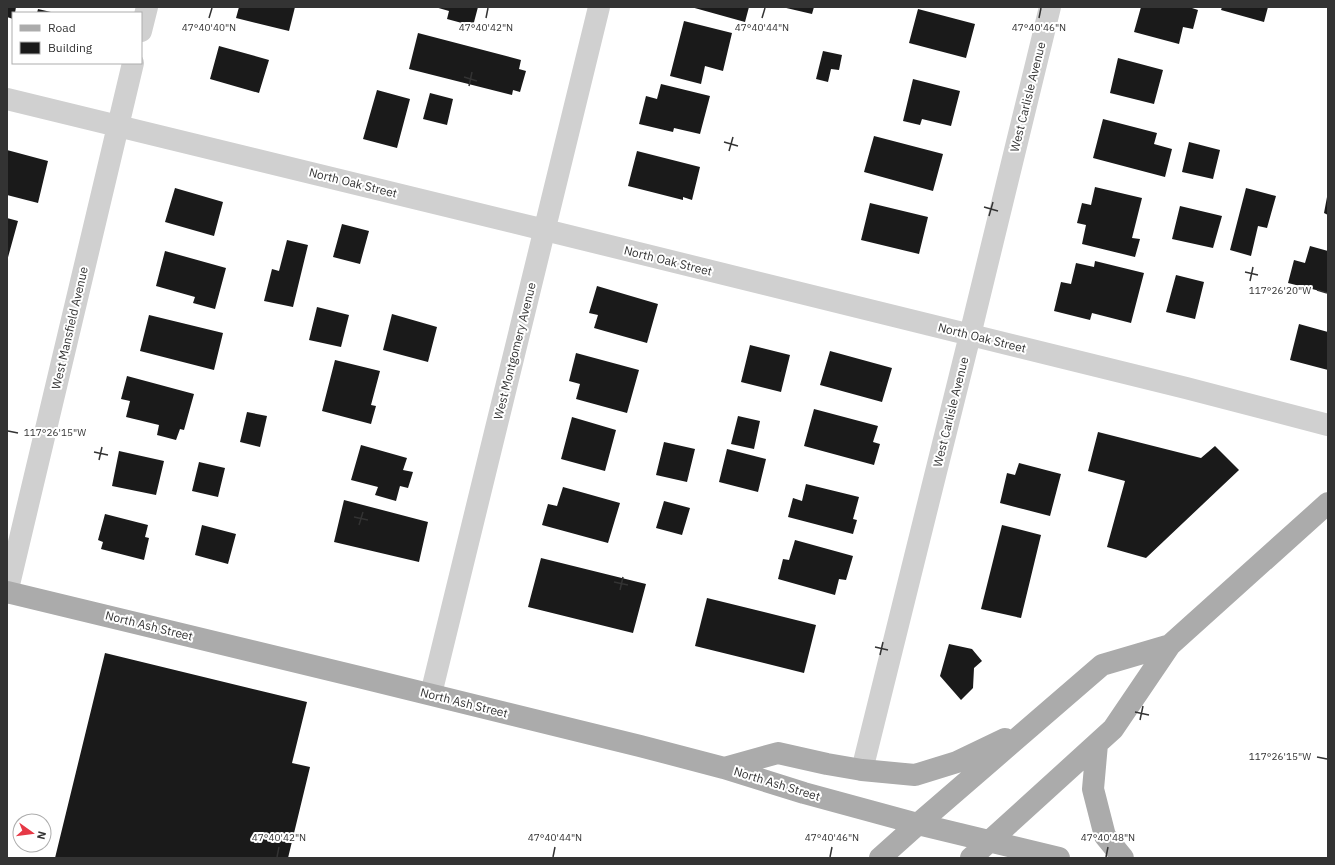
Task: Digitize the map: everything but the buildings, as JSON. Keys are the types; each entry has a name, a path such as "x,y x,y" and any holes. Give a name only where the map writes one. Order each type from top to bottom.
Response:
{"main road":[{"path":"971,858 1113,729 1170,645 1328,503"},
{"name":"North Ash Street","path":"7,592 430,694 724,768 804,793 918,824 1059,858"},
{"path":"880,858 1102,665 1170,645"},
{"path":"724,768 778,753 862,770 915,775 956,762 1030,728"},
{"path":"1097,744 1094,789 1105,836 1123,858"}],"street":[{"path":"142,27 147,7"},
{"name":"West Montgomery Avenue","path":"430,694 599,7"},
{"name":"West Carlisle Avenue","path":"862,770 1050,7"},
{"name":"West Mansfield Avenue","path":"7,592 133,64"},
{"name":"North Oak Street","path":"7,99 1186,388 1328,425"}]}
